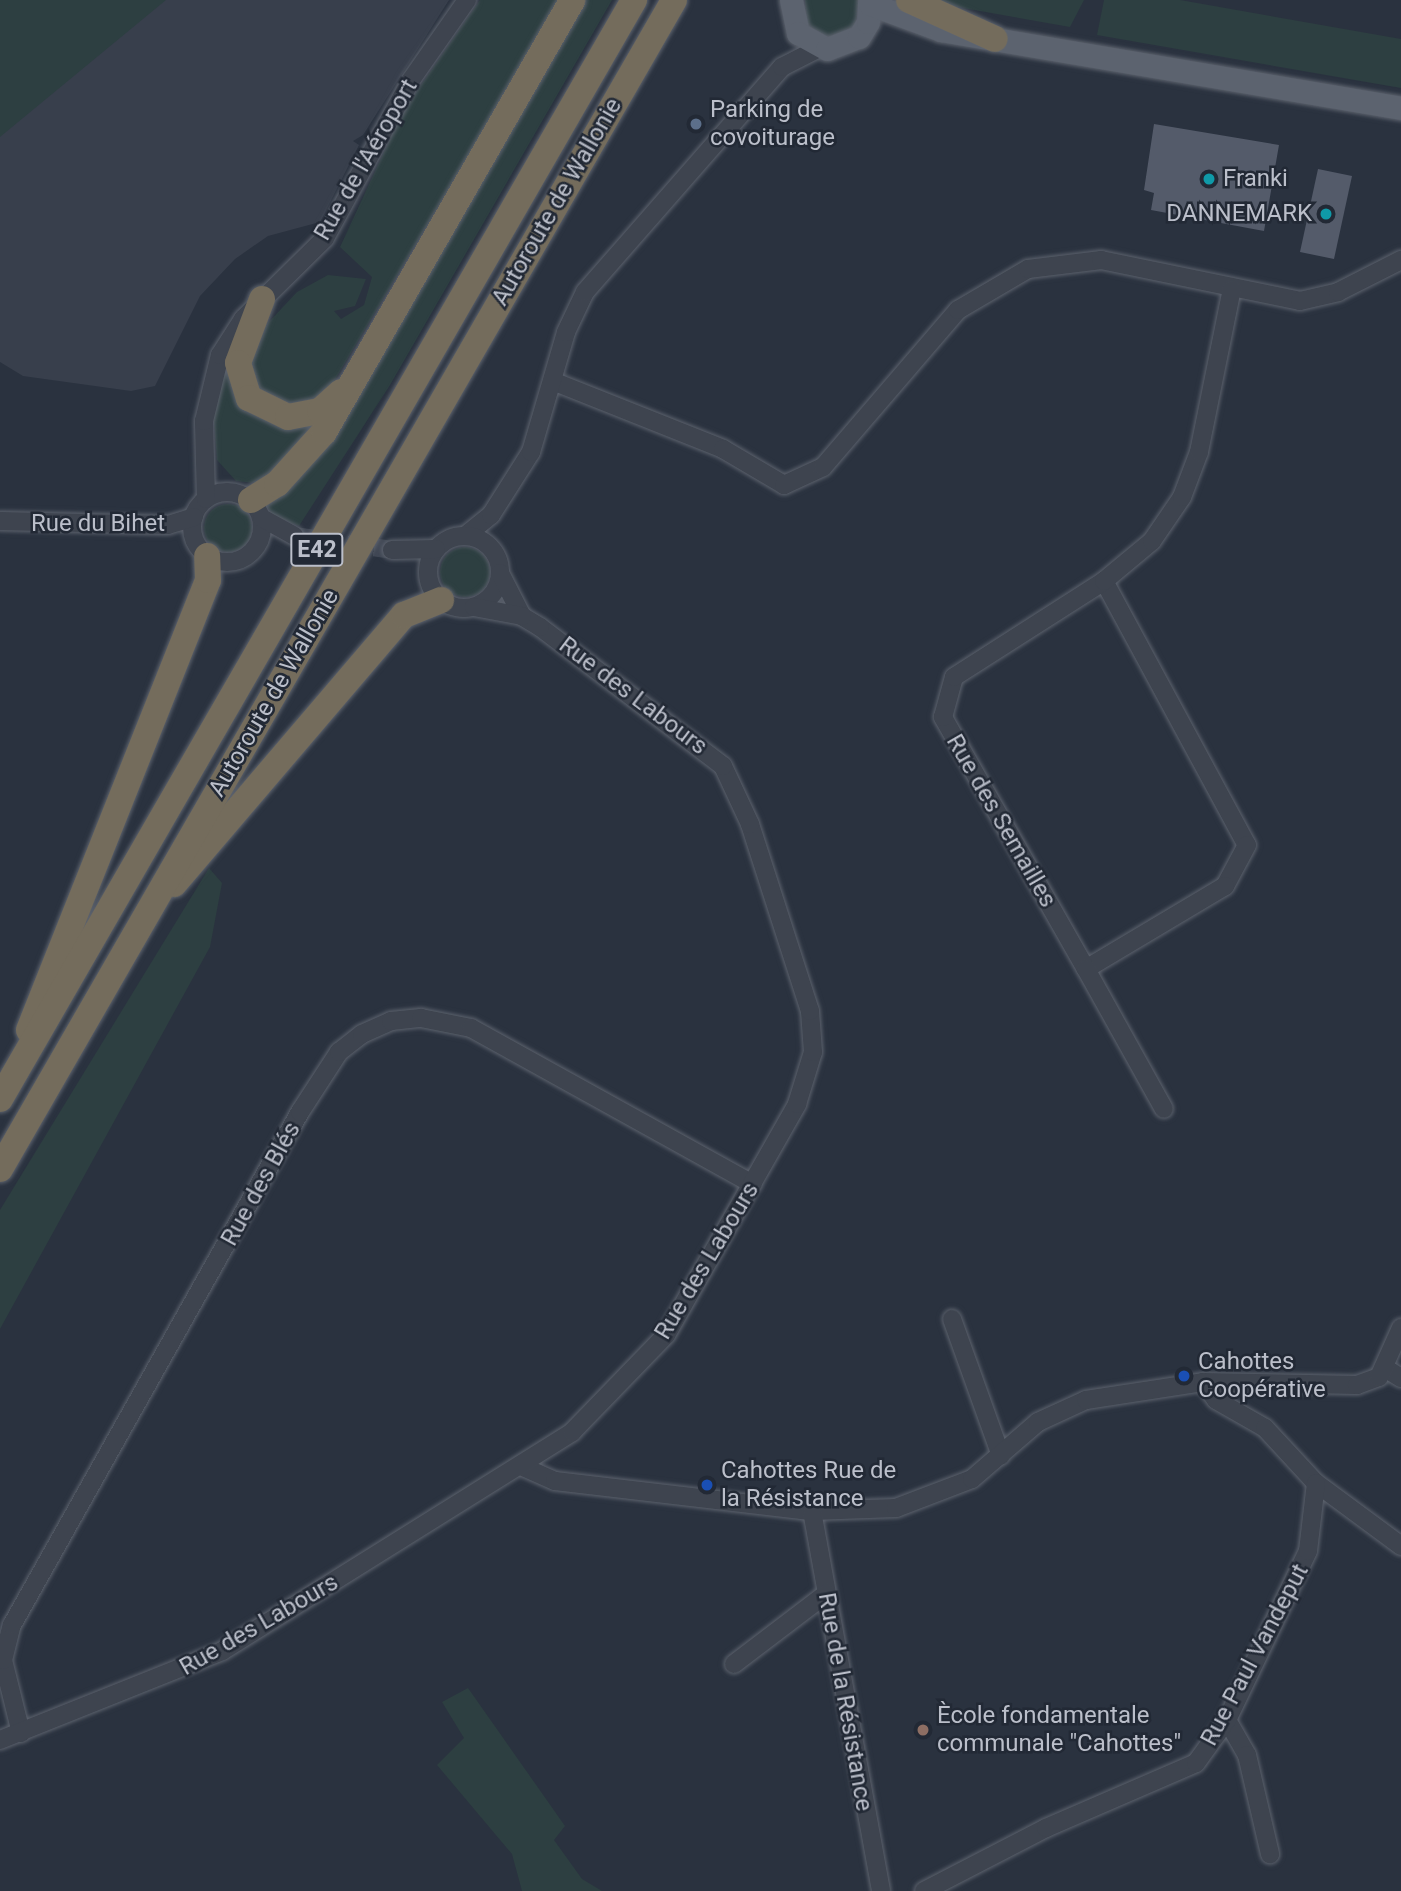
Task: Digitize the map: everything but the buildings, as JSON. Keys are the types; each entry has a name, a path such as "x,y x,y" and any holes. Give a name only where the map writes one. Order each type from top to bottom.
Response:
{"highway":[{"path":"250,504 297,465 357,376 572,0"},
{"name":"Autoroute de Wallonie","path":"0,1100 634,0"},
{"name":"Autoroute de Wallonie","path":"0,1168 674,0"},
{"path":"909,0 995,39"},
{"path":"261,299 237,372 259,407 288,417 320,411 357,376"},
{"path":"24,1058 35,1004 208,580 200,547"},
{"path":"152,904 195,865 404,615 441,600"}],"main road":[{"path":"791,0 796,29 821,47 839,48 859,37 941,30"},
{"path":"859,37 870,2 941,30 1401,108"}],"street":[{"name":"Rue de l'Aéroport","path":"206,499 209,464 204,421 212,378 230,337 261,299 325,238 391,114 467,0"},
{"path":"491,515 494,551 500,573 493,594 474,607 441,600 428,570 399,551 436,549 465,536 491,515 531,452 555,382 566,332 585,292 782,66 796,29"},
{"path":"782,66 821,47"},
{"path":"555,382 723,449 784,485 823,467 930,338 992,285 1028,269 1101,260 1300,301 1338,292 1401,260"},
{"name":"Rue des Semailles","path":"1164,1110 943,717 954,677 1104,581 1152,541 1182,497 1199,452 1232,289"},
{"path":"209,464 250,504 260,541"},
{"path":"206,499 250,504"},
{"name":"Rue du Bihet","path":"0,521 169,525 194,517 206,499"},
{"name":"Rue du Bihet","path":"0,531 167,532 230,562 260,541 293,536 250,504"},
{"name":"Rue du Bihet","path":"194,517 200,547"},
{"path":"465,536 494,551"},
{"path":"428,570 436,549"},
{"name":"Rue des Labours","path":"500,573 522,616"},
{"path":"1086,969 1225,886 1248,845 1104,581"},
{"name":"Rue des Labours","path":"0,1740 222,1651 521,1466 591,1415 666,1335 797,1104 813,1035 803,981 737,788 696,741 522,616 474,607"},
{"name":"Rue des Blés","path":"20,1732 3,1660 12,1625 300,1112 340,1052 362,1034 391,1021 421,1018 471,1028 752,1184"},
{"path":"951,1321 1001,1456"},
{"path":"521,1466 555,1481 812,1511 907,1505 972,1479 1038,1422 1086,1400 1203,1382 1326,1389 1357,1385 1385,1368 1401,1328"},
{"path":"1385,1368 1401,1378"},
{"path":"1203,1382 1216,1400 1284,1444 1316,1483 1401,1546"},
{"name":"Rue Paul Vandeput","path":"925,1891 1046,1828 1196,1763 1227,1720 1308,1551 1316,1483"},
{"name":"Rue de la Résistance","path":"812,1511 881,1891"},
{"path":"734,1664 826,1594"},
{"path":"1227,1720 1247,1755 1270,1854"}],"shaded area":[{"path":"0,0 449,0 363,135 353,141 359,145 320,222 268,236 235,259 200,296 155,386 131,391 23,376 0,362"},
{"path":"0,0 166,0 0,137"},
{"path":"480,0 561,0 327,393 318,404 287,410 247,385 252,340 297,292 328,275 366,279 355,306 334,311 341,319 364,305 372,277 340,247 403,111"},
{"path":"578,0 612,0 390,385 299,526 273,515 266,505"},
{"path":"805,0 859,0 855,29 830,41 806,26"},
{"path":"918,0 1084,0 1070,27"},
{"path":"1104,0 1180,0 1401,39 1401,88 1097,35"},
{"path":"229,358 232,378 319,420 272,474 255,483 236,481 217,460 213,412"},
{"path":"228,504 245,511 252,528 245,545 228,552 211,545 204,528 211,511"},
{"path":"465,547 482,555 490,572 482,589 465,597 448,589 440,572 448,555"},
{"path":"209,868 222,883 210,947 0,1329 0,1210"},
{"path":"468,1688 565,1826 554,1840 582,1879 602,1891 522,1891 512,1854 437,1765 464,1738 442,1702"}],"tunnel":[{"path":"294,536 392,550"}],"place":[{"name":"Parking de covoiturage","path":"696,124"},
{"name":"Franki","path":"1209,179"},
{"name":"DANNEMARK","path":"1326,214"},
{"name":"Cahottes Coopérative","path":"1184,1376"},
{"name":"Cahottes Rue de la Résistance","path":"707,1485"},
{"name":"Ècole fondamentale communale \"Cahottes\"","path":"923,1730"}]}
